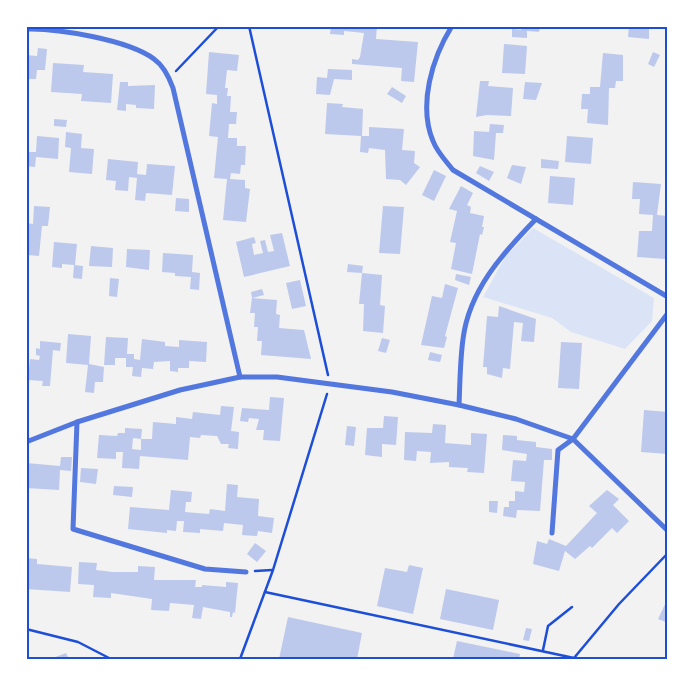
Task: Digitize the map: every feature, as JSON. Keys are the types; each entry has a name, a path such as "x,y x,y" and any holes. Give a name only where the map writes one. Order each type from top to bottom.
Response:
{"street":[{"path":"452,26 442,43 426,97 427,124 434,144 453,170 668,297"},
{"path":"26,29 78,34 121,44 154,58 169,77 210,240 240,377"},
{"path":"459,405 463,338 471,309 482,285 501,254 536,219"},
{"path":"552,533 558,450 573,439 668,313"},
{"path":"26,442 77,422 180,390 240,377 277,377 331,383 459,405 516,420 573,439 668,531"},
{"path":"77,422 74,529 205,569 246,572"}],"path":[{"path":"169,77 219,26"},
{"path":"240,659 273,570 331,383 249,26"},
{"path":"265,592 574,658 619,604 668,553"},
{"path":"246,572 273,570"},
{"path":"543,650 548,626 572,607"},
{"path":"26,629 78,642 111,659"}],"shaded area":[{"path":"533,228 654,298 652,321 625,349 571,332 552,318 483,297 505,257"}],"building":[{"path":"331,26 377,26 376,39 418,42 414,82 401,81 402,68 352,64 352,59 358,60 360,57 364,33 344,31 344,35 330,34"},
{"path":"521,26 540,26 539,32 527,31 527,38 512,37 512,29 521,30"},
{"path":"629,26 649,26 649,39 628,37"},
{"path":"504,44 527,46 525,74 502,73"},
{"path":"38,48 47,49 45,70 37,70 36,79 26,79 26,55 37,56"},
{"path":"209,52 239,55 237,71 227,70 225,88 228,88 227,96 231,96 230,112 237,112 236,124 229,124 228,138 237,138 237,146 246,146 245,165 241,165 240,174 231,173 230,179 245,180 245,188 250,189 246,222 223,220 227,179 214,178 218,137 209,136 212,103 217,104 217,95 206,94"},
{"path":"653,52 660,55 654,67 648,64"},
{"path":"603,53 623,55 623,81 616,81 615,88 609,88 608,125 587,123 588,109 581,109 582,94 590,94 590,87 600,87"},
{"path":"53,63 84,65 83,72 113,74 111,103 81,101 82,94 51,92"},
{"path":"328,69 352,70 352,80 334,79 330,95 316,94 317,77 327,78"},
{"path":"480,81 489,81 488,86 513,88 511,116 487,115 476,117"},
{"path":"120,82 128,82 128,86 155,85 154,109 136,108 136,105 126,104 126,111 117,110"},
{"path":"525,82 542,83 536,100 523,99"},
{"path":"392,87 406,96 402,103 387,94"},
{"path":"327,103 343,104 342,107 363,109 362,136 369,136 369,127 404,129 402,150 415,151 414,163 420,167 406,185 400,180 386,179 385,150 369,148 368,153 360,152 361,136 325,134"},
{"path":"54,119 67,120 66,127 54,126"},
{"path":"490,124 504,125 503,133 496,133 494,160 473,156 474,131 489,132"},
{"path":"66,132 82,134 81,148 94,149 92,174 69,172 71,148 65,147"},
{"path":"37,136 59,138 58,159 36,157 35,167 26,166 27,152 36,152"},
{"path":"567,136 593,138 591,164 565,162"},
{"path":"108,159 138,162 137,174 146,175 147,164 175,166 172,195 146,193 145,201 135,200 137,178 129,177 128,191 115,190 116,181 106,180"},
{"path":"541,159 559,161 558,169 541,168"},
{"path":"512,165 526,167 521,184 507,178"},
{"path":"480,166 494,172 489,181 476,173"},
{"path":"434,170 446,176 434,201 422,195"},
{"path":"550,176 575,178 573,205 548,203"},
{"path":"633,182 661,184 657,215 668,216 665,259 637,257 639,231 652,231 653,215 639,214 640,199 632,199"},
{"path":"461,186 473,193 467,205 471,207 470,213 484,216 482,227 484,227 482,235 480,234 472,274 451,269 456,243 450,242 457,211 449,209"},
{"path":"176,198 189,199 189,212 175,211"},
{"path":"34,206 50,207 48,226 42,226 39,256 26,253 26,223 33,224"},
{"path":"383,206 404,207 400,254 379,253"},
{"path":"282,233 290,266 244,277 236,242 254,237 256,243 252,244 254,255 263,253 260,241 265,240 268,252 274,251 270,235"},
{"path":"54,242 77,244 75,265 83,266 82,279 73,278 74,265 62,264 62,268 52,267"},
{"path":"91,246 113,248 112,267 89,266"},
{"path":"127,249 150,250 149,270 126,267"},
{"path":"163,253 193,255 192,272 200,273 199,290 190,289 191,277 175,276 175,273 162,272"},
{"path":"348,264 363,266 362,273 347,272"},
{"path":"362,273 382,275 380,305 385,306 383,333 363,331 364,304 359,304"},
{"path":"456,274 471,277 469,285 455,280"},
{"path":"110,278 119,279 117,297 109,296"},
{"path":"300,280 306,306 292,309 286,283"},
{"path":"445,284 458,288 445,336 447,337 444,348 421,345 432,296 442,298"},
{"path":"262,289 264,295 252,298 251,292"},
{"path":"252,298 277,300 276,314 280,315 279,328 304,330 311,359 261,355 262,341 257,341 258,327 254,327 255,313 250,313"},
{"path":"499,306 536,319 534,342 521,341 523,323 514,322 510,369 503,368 502,378 487,374 487,367 483,367 487,316 498,317"},
{"path":"68,334 91,336 89,364 104,367 103,382 95,382 94,393 85,392 88,365 66,363"},
{"path":"106,337 128,338 127,354 134,354 134,359 140,360 142,339 165,342 165,346 179,347 179,340 207,342 206,362 189,361 189,368 178,368 178,372 170,371 170,361 154,362 153,369 142,368 141,377 132,376 133,367 126,367 126,358 115,358 115,365 104,365"},
{"path":"382,338 390,340 386,353 378,351"},
{"path":"40,341 61,343 60,351 53,350 50,386 42,386 43,381 28,380 30,359 39,360 40,356 36,355 36,348 40,349"},
{"path":"561,342 582,343 579,389 558,388"},
{"path":"430,352 442,355 440,362 428,360"},
{"path":"26,386 29,386 28,401 26,401"},
{"path":"270,397 284,398 280,441 263,440 264,430 256,430 259,419 249,418 248,422 240,421 242,408 269,410"},
{"path":"221,406 234,407 231,431 239,432 238,449 228,448 229,444 221,444 217,436 201,435 200,438 190,437 188,460 140,456 139,469 122,468 123,452 116,452 116,459 97,458 99,435 117,436 118,433 125,433 125,428 142,429 141,439 152,439 153,422 176,424 176,417 192,419 193,412 220,415","holes":["133,438 141,439 141,450 132,449"]},
{"path":"644,410 668,412 668,454 641,452"},
{"path":"384,416 398,417 396,445 382,444 382,457 365,455 367,428 383,428"},
{"path":"433,424 446,425 445,443 471,445 471,433 487,434 484,473 467,472 468,468 449,467 449,462 430,463 431,452 417,451 416,461 404,460 405,432 432,433"},
{"path":"347,426 356,427 354,446 345,445"},
{"path":"503,435 517,436 517,440 536,442 536,447 552,449 552,460 544,460 540,511 517,510 516,518 503,516 504,507 509,507 509,501 515,501 515,491 524,492 525,482 511,481 513,460 526,461 527,454 502,450"},
{"path":"61,457 72,457 71,471 60,470 59,490 26,488 26,463 60,466"},
{"path":"81,468 98,469 96,484 80,482"},
{"path":"227,484 238,485 237,497 259,499 258,516 274,518 272,533 258,531 257,536 242,535 243,525 224,523 223,531 200,529 200,533 183,532 184,521 177,521 176,531 167,530 167,533 128,529 130,507 169,510 171,490 192,492 191,502 186,502 185,512 209,514 210,509 225,511"},
{"path":"114,486 133,487 132,497 113,495"},
{"path":"607,490 619,499 613,505 629,521 617,533 612,528 592,548 590,546 575,559 565,551 559,571 533,564 537,541 547,544 549,539 566,546 597,513 589,506"},
{"path":"489,501 498,501 497,513 489,512"},
{"path":"255,543 266,551 257,562 247,554"},
{"path":"26,558 37,559 37,564 72,567 70,592 26,589"},
{"path":"79,562 97,563 96,570 113,572 138,572 138,566 155,567 154,580 196,580 195,587 202,587 202,585 226,587 226,582 238,583 235,613 233,612 232,617 230,617 230,612 203,607 201,619 192,618 194,605 170,603 169,611 151,610 152,599 111,593 111,598 93,597 94,585 78,584"},
{"path":"409,565 423,568 413,614 377,606 385,568 407,572"},
{"path":"446,589 499,600 493,630 440,619"},
{"path":"668,598 668,623 658,619"},
{"path":"288,617 362,633 357,659 279,659"},
{"path":"526,628 532,629 529,641 523,640"},
{"path":"457,641 520,654 519,659 453,659"},
{"path":"66,653 69,659 50,659"}]}
